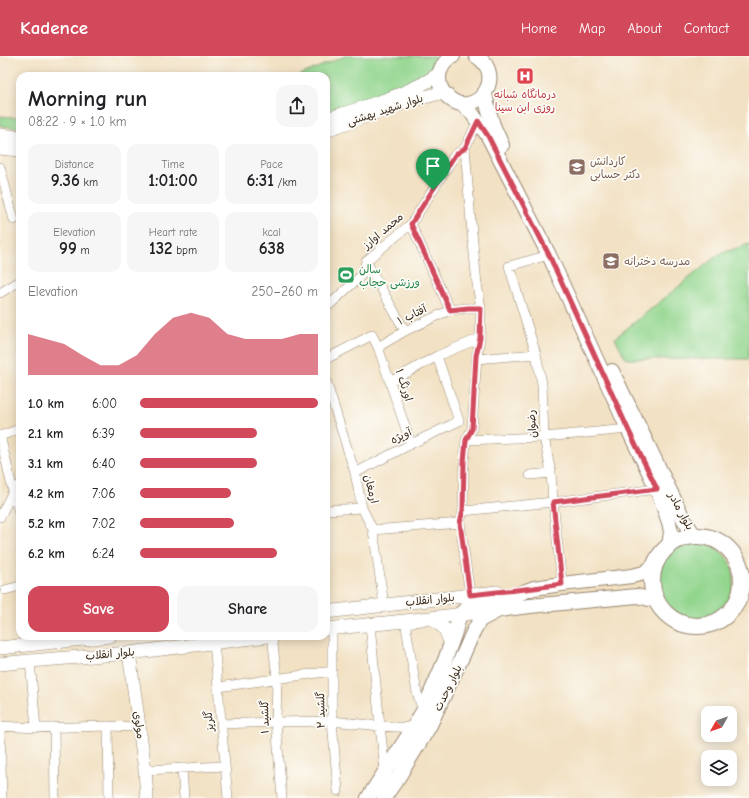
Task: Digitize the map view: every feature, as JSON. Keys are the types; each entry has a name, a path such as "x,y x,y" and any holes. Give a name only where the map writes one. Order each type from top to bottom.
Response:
{"highway":[{"path":"733,555 738,564 741,575 741,587 738,598 741,608 712,623 700,626 687,625 674,620 664,612 657,601 654,592 652,574 661,555 669,546 681,539 695,536 706,537 725,547 733,555 749,566"}],"main road":[{"path":"445,95 439,82 441,66 453,56"},
{"path":"462,104 479,100 485,94 488,87 490,79 486,64 476,56"},
{"name":"بلوار شهید بهشتی","path":"330,118 378,102 422,84 441,66"},
{"name":"بلوار شهید بهشتی","path":"330,129 406,102 440,93 445,95"},
{"name":"بلوار مادر","path":"485,94 493,125 684,520 695,536"},
{"name":"بلوار مادر","path":"445,95 456,103 462,104 471,112 488,136 549,255 657,489 669,522 671,532 669,546"},
{"path":"0,135 16,137"},
{"path":"0,148 16,150"},
{"name":"بلوار انقلاب","path":"330,612 632,576 644,573 655,566"},
{"name":"بلوار انقلاب","path":"445,660 460,614 470,606 481,601 518,594 534,588"},
{"name":"بلوار وحدت","path":"384,798 429,727 480,620 499,610 530,606 637,596 657,601"},
{"name":"بلوار انقلاب","path":"330,628 370,625 499,610"},
{"path":"432,618 445,629 452,640 458,632 461,631 470,636 470,639"},
{"name":"بلوار انقلاب","path":"0,648 41,640"},
{"name":"بلوار انقلاب","path":"0,664 129,652 228,640"},
{"name":"مولوی","path":"129,652 145,770 147,798"},
{"name":"بلوار وحدت","path":"368,798 423,711 445,660"}],"street":[{"path":"470,595 460,523 463,510 466,440 472,429 476,359 480,338 481,308 471,222 465,148 478,121"},
{"name":"محمد اوارز","path":"330,304 364,273 366,261 411,224 455,155 465,148"},
{"path":"0,168 14,220"},
{"path":"411,224 450,310"},
{"name":"رضوان","path":"549,255 509,266 536,354 542,384 544,437 551,473 562,584"},
{"path":"366,261 405,331"},
{"path":"0,293 16,283"},
{"name":"آفتاب ۱","path":"378,347 405,331 450,310 481,308"},
{"name":"اورنگ ۱","path":"330,357 372,335 378,347 411,444"},
{"path":"390,382 437,356 480,338"},
{"path":"476,359 536,354"},
{"name":"آویژه","path":"355,473 459,421 437,356"},
{"name":"ارمغان","path":"330,394 355,473 362,508 373,530 384,605"},
{"path":"466,440 544,437 628,429"},
{"path":"0,517 16,488 0,435 16,430"},
{"path":"530,475 551,473"},
{"path":"463,510 553,502 657,489"},
{"path":"330,510 362,508"},
{"path":"373,530 460,523"},
{"path":"5,590 16,587"},
{"path":"405,621 417,693 423,711"},
{"path":"370,625 385,770 384,774"},
{"name":"گلشید ۱","path":"272,640 277,678 276,722 282,798"},
{"name":"گلشید ۲","path":"330,640 332,671 332,721 338,791"},
{"name":"گلریز","path":"214,642 228,798"},
{"path":"30,661 36,728"},
{"path":"218,687 332,671"},
{"path":"221,724 332,721 413,728"},
{"path":"108,726 109,798"},
{"path":"2,798 0,727 139,727"},
{"path":"54,727 55,798"},
{"path":"145,770 225,766"},
{"path":"182,768 184,798"}],"green space":[{"path":"345,56 435,56 431,69 422,79 371,100 330,112 330,72 307,72"},
{"path":"0,116 16,118 16,128 0,126"},
{"path":"749,244 749,359 626,359 615,338 719,254"},
{"path":"696,542 711,545 723,553 731,565 734,580 731,595 723,607 711,615 696,618 681,615 669,607 661,595 658,580 661,565 669,553 681,545"}],"place":[{"name":"درمانگاه شبانه روزی ابن سینا","path":"525,76"},
{"name":"کاردانش دکتر حسابی","path":"577,167"},
{"name":"مدرسه دخترانه","path":"611,261"},
{"name":"سالن ورزشی حجاب","path":"346,275"}],"route":[{"path":"478,121 488,136 549,255 657,489 553,502 562,584 470,595 460,523 463,510 466,440 472,429 476,356 480,338 481,308 450,310 411,224 433,190 455,155 465,148 478,121"}]}
